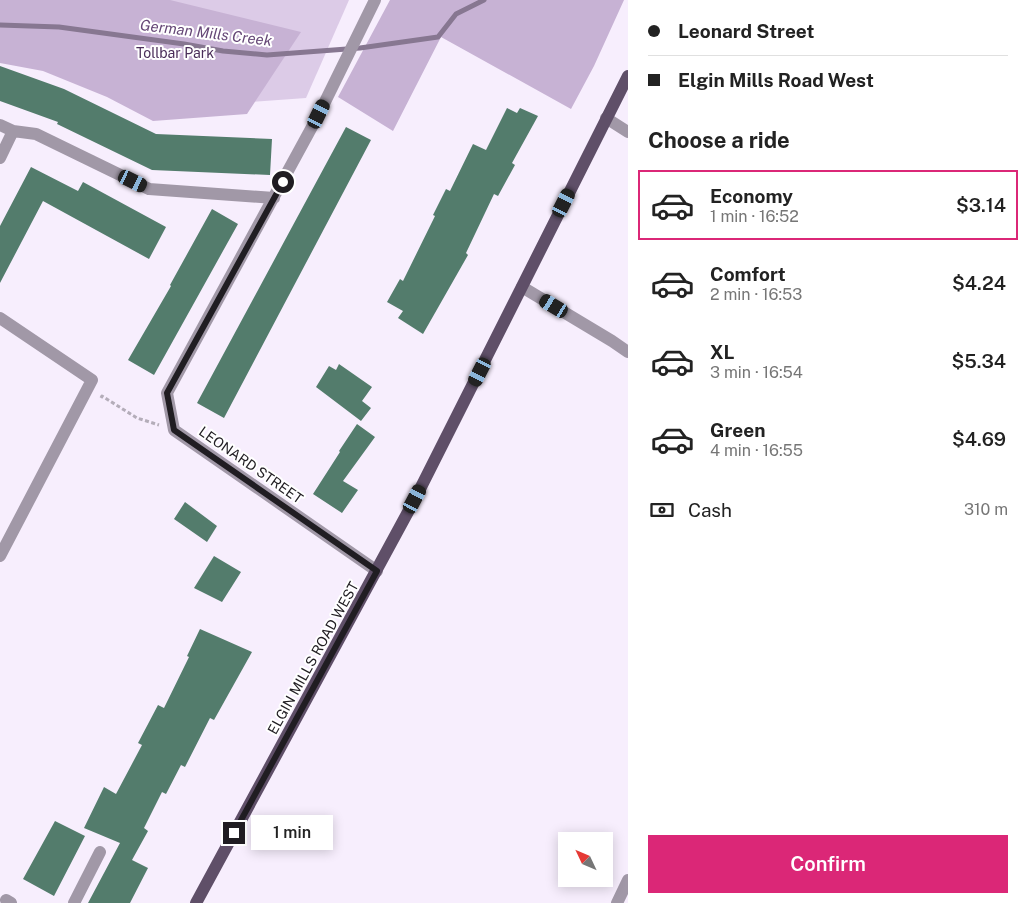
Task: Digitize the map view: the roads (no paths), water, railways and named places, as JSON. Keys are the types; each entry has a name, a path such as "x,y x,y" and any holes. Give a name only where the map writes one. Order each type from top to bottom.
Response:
{"main road":[{"name":"ELGIN MILLS ROAD WEST","path":"196,903 442,448 606,118 626,84"}],"street":[{"path":"0,125 13,131 36,134 149,189 274,198 319,114 375,0"},
{"path":"606,118 628,132"},
{"path":"0,158 13,131"},
{"name":"LEONARD STREET","path":"274,198 167,393 174,430 377,571"},
{"path":"522,288 628,352"},
{"path":"0,318 92,380 0,556"},
{"path":"74,903 100,852"},
{"path":"617,903 628,880"}],"waterway":[{"name":"German Mills Creek","path":"0,25 59,27 223,51 267,55 360,48 438,37 456,14 484,0"}],"park label":[{"name":"Tollbar Park","path":"175,53"}]}
